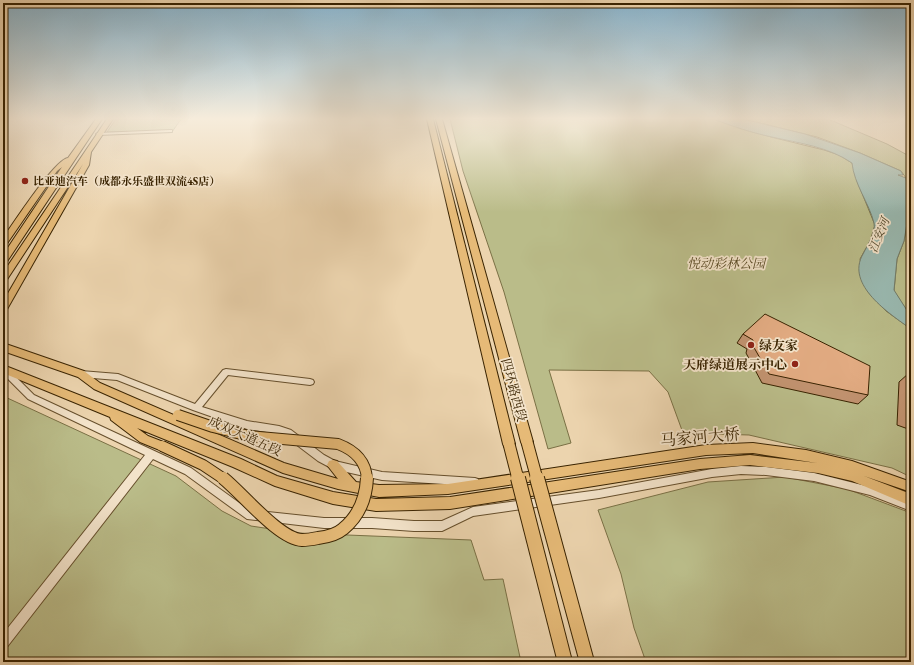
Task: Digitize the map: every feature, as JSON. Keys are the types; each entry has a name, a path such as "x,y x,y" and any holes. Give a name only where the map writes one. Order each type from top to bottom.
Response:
{"highway":[{"name":"四环路西段","path":"438,150 509,444 565,662"},
{"name":"四环路西段","path":"447,150 587,662"}],"main road":[{"path":"3,261 77,150"},
{"path":"3,279 87,150"},
{"path":"3,309 5,301 86,165 88,150"},
{"path":"3,243 55,170 74,154"},
{"name":"成双大道五段","path":"3,347 81,374 97,386 283,468 338,484 379,491 412,491 448,489 489,482"},
{"path":"3,370 237,463 275,481 333,498 376,505 450,503 700,464 750,460 818,468 852,476 911,500"},
{"path":"97,386 206,426 253,436 324,443 346,447 359,456 367,470 365,499 358,513 340,532 327,537 302,540 284,533 239,491 216,473 162,446 144,439 106,410"},
{"name":"马家河大桥","path":"489,482 706,450 753,448 806,455 852,466 911,487"},
{"path":"333,464 353,487"}],"street":[{"path":"3,370 31,397 188,471 247,514 324,523 372,523 442,526 473,512 486,509 600,494 712,473 742,470 766,471 814,477 870,491 911,507"},
{"path":"196,408 226,372 310,382"},
{"path":"81,374 118,377 196,408 247,425 279,430 288,433 321,458 333,464 382,476 489,482"},
{"path":"3,643 150,454"}],"green space":[{"name":"悦动彩林公园","path":"458,150 824,150 839,155 852,163 857,181 875,225 870,241 860,259 868,292 886,311 911,329 911,477 892,468 749,435 683,433 668,392 649,371 549,370 571,443 548,449 504,292 463,171"},
{"path":"852,150 898,150 911,157 911,314 908,312 894,291 897,259 904,241 910,206 906,178 901,171"},
{"path":"3,396 176,476 222,511 251,526 298,533 471,540 484,580 503,579 521,662 3,662"},
{"path":"785,477 847,489 911,513 911,662 646,662 634,628 621,574 598,510 708,482"}],"water":[{"name":"江安河","path":"827,150 851,150 860,153 901,171 903,175 898,175 906,178 910,206 904,241 897,259 894,290 908,312 911,314 911,329 872,298 860,277 859,266 874,231 874,223 853,171 852,163"}],"building":[{"name":"天府绿道展示中心","path":"765,314 870,366 868,395 769,374 752,344 753,340 743,334"},
{"path":"909,373 911,373 911,418 908,416"}],"place":[{"name":"比亚迪汽车（成都永乐盛世双流4S店）","path":"25,181"},
{"name":"绿友家","path":"751,345"},
{"name":"天府绿道展示中心","path":"795,364"}]}
